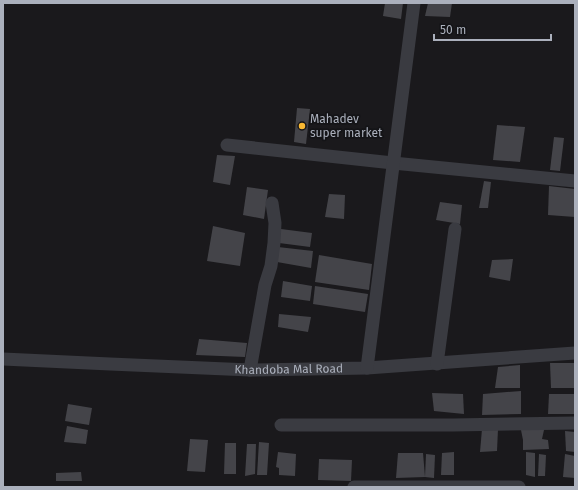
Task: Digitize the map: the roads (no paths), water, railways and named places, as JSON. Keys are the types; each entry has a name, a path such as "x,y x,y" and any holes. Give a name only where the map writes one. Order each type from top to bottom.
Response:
{"street":[{"path":"367,368 414,3"},
{"path":"227,145 575,181"},
{"path":"250,370 265,285 271,266 275,223 272,202"},
{"path":"437,364 455,229"},
{"name":"Khandoba Mal Road","path":"3,359 250,370 367,368 575,353"},
{"path":"281,425 575,423"},
{"path":"354,487 519,487"}],"place":[{"name":"Mahadev super market","path":"302,126"}]}
